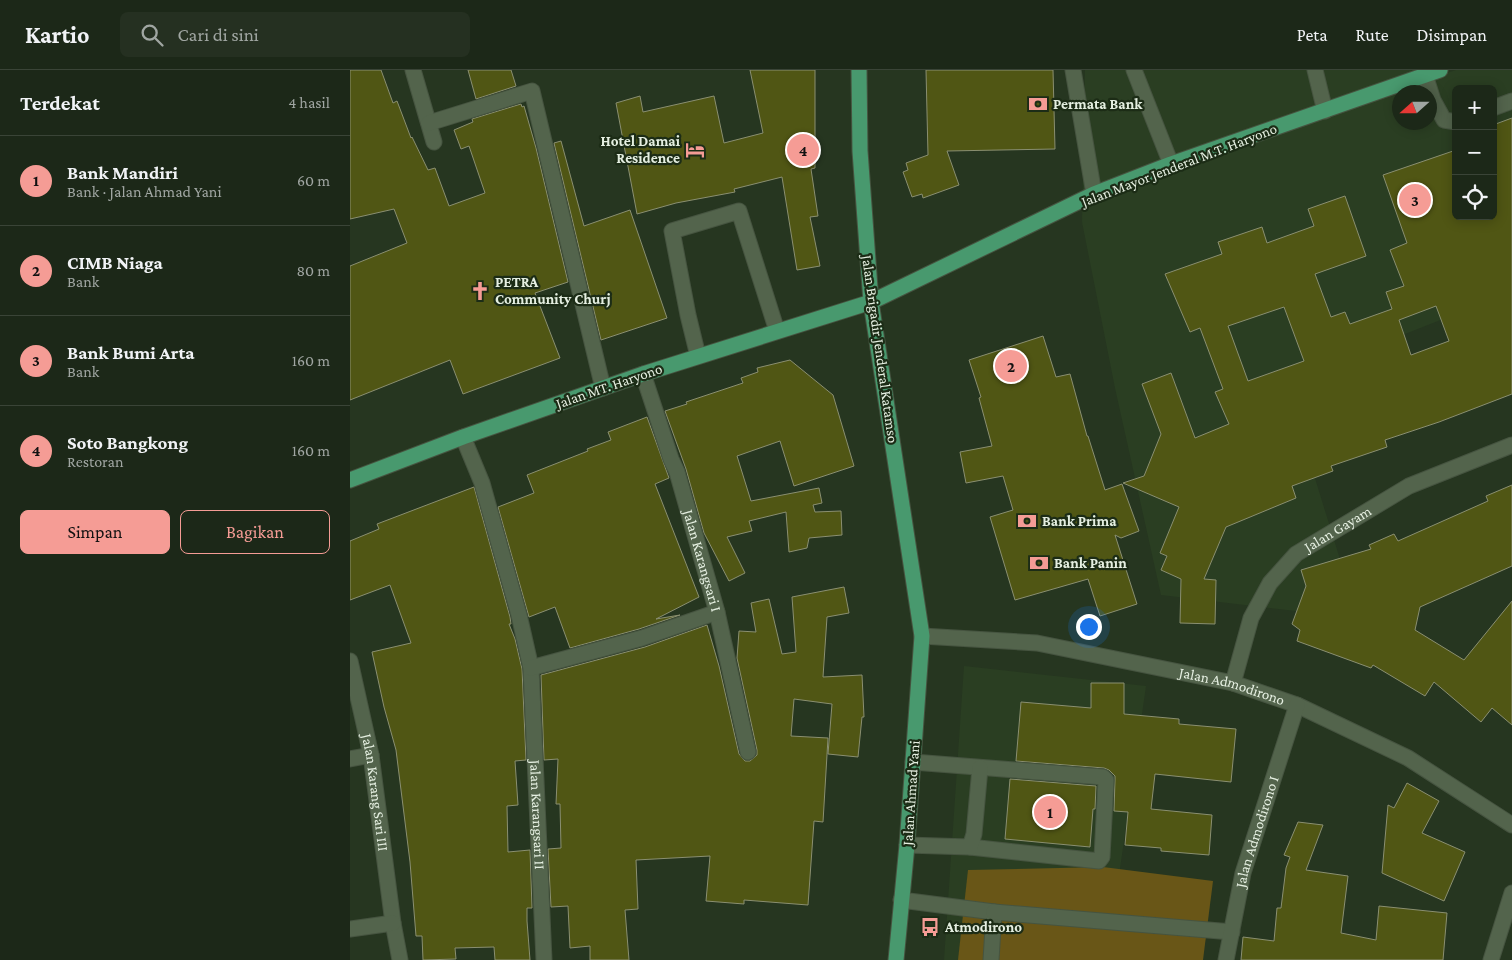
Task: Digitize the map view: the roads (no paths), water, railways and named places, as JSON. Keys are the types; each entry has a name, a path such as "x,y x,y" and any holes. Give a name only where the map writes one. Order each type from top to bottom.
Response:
{"main road":[{"name":"Jalan Brigadir Jenderal Katamso","path":"858,70 860,152 871,302 922,631"},
{"name":"Jalan Mayor Jenderal M.T. Haryono","path":"871,302 1094,194 1172,164 1440,70"},
{"name":"Jalan MT. Haryono","path":"350,480 463,437 643,374 871,302"},
{"name":"Jalan Ahmad Yani","path":"896,960 907,845 922,631"}],"street":[{"path":"413,70 434,142"},
{"path":"1073,70 1094,194"},
{"path":"1134,70 1172,164"},
{"path":"1315,70 1325,111"},
{"path":"1425,75 1433,100 1444,120 1452,121"},
{"path":"429,124 532,91 603,388"},
{"path":"1497,107 1512,101"},
{"path":"698,356 672,231 739,211 777,331"},
{"name":"Jalan Karangsari I","path":"643,374 677,472 717,612 748,752"},
{"name":"Jalan Karangsari II","path":"463,437 482,483 531,668 544,960"},
{"name":"Jalan Gayam","path":"1233,683 1251,618 1270,583 1296,554 1409,486 1512,445"},
{"path":"531,668 642,638 717,612"},
{"name":"Jalan Admodirono","path":"922,631 1037,643 1233,683 1297,705 1408,758 1512,825"},
{"name":"Jalan Karang Sari III","path":"350,661 372,756 393,924 400,960"},
{"name":"Jalan Admodirono I","path":"1226,960 1243,873 1297,705"},
{"path":"350,759 372,756"},
{"path":"907,845 970,847 1099,861 1102,858 1105,778 913,762"},
{"path":"970,847 974,834 980,768"},
{"path":"1491,960 1512,893"},
{"path":"901,900 994,912 1232,932"},
{"path":"991,960 994,912"},
{"path":"350,929 393,924"}],"place":[{"name":"Permata Bank","path":"1038,104"},
{"name":"Hotel Damai Residence","path":"695,150"},
{"name":"Soto Bangkong","path":"803,150"},
{"name":"Bank Bumi Arta","path":"1415,200"},
{"name":"PETRA Community Churj","path":"480,291"},
{"name":"CIMB Niaga","path":"1011,366"},
{"name":"Bank Prima","path":"1027,521"},
{"name":"Bank Panin","path":"1039,563"},
{"name":"Bank Mandiri","path":"1050,812"},
{"name":"Atmodirono","path":"930,927"}]}
